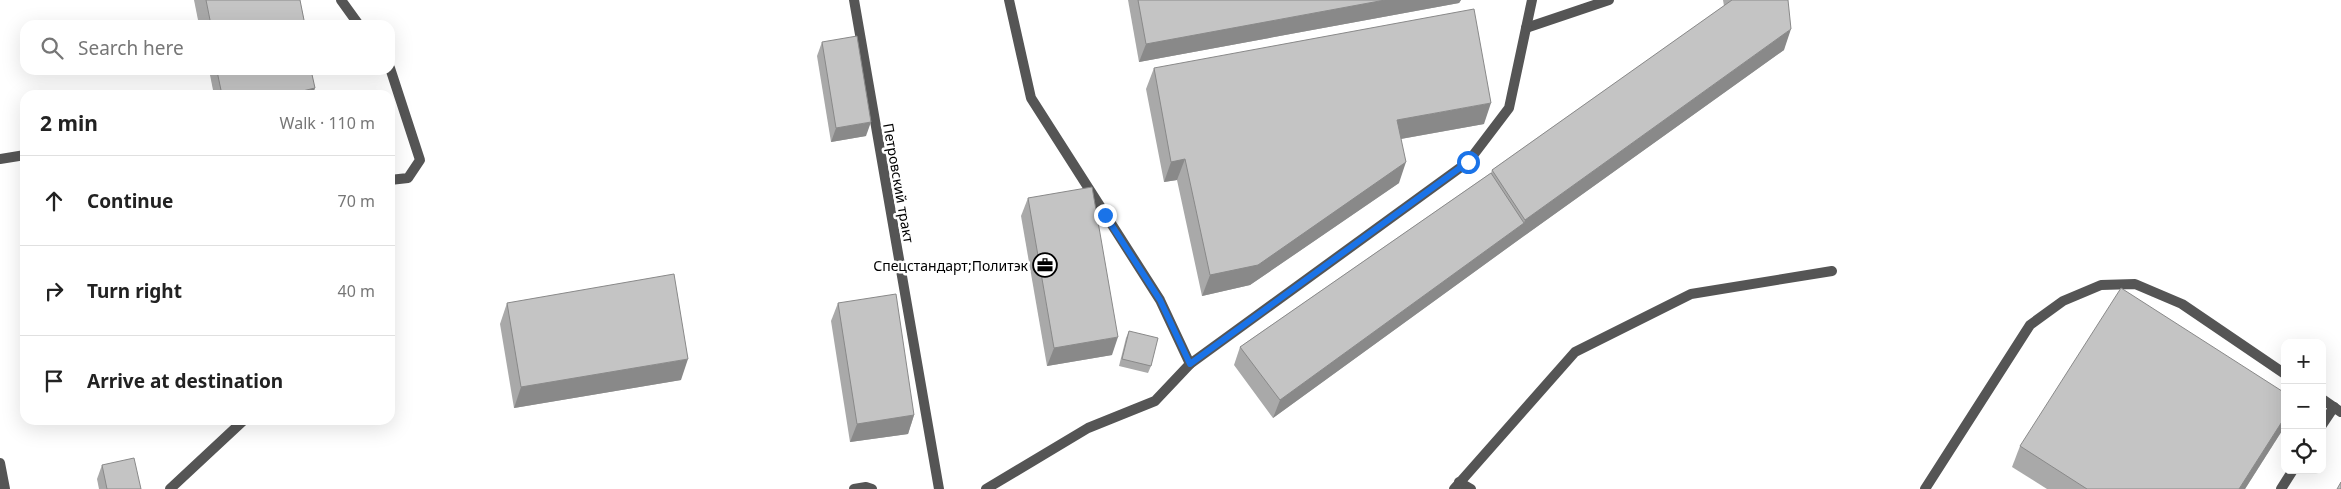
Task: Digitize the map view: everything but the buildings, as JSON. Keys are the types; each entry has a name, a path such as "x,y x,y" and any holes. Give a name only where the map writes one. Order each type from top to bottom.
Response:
{"street":[{"path":"341,0 355,20"},
{"name":"Петровский тракт","path":"854,0 939,489"},
{"path":"1009,0 1031,98 1160,300 1190,364"},
{"path":"986,489 1088,428 1155,401 1190,364 1468,162 1509,108 1532,0"},
{"path":"1526,28 1609,0"},
{"path":"392,75 420,160 408,178 395,179"},
{"path":"0,159 20,156"},
{"path":"1471,489 1456,485 1575,352 1691,294 1832,271"},
{"path":"1925,489 2030,325 2063,301 2101,284 2135,284 2182,304 2281,371"},
{"path":"2326,402 2338,410 2326,422"},
{"path":"170,489 239,425"},
{"path":"0,462 5,489"},
{"path":"2281,489 2290,474"},
{"path":"854,489 866,487 872,489"}],"place":[{"name":"Спецстандарт;Политэк","path":"1045,265"}],"route":[{"path":"1105,215 1160,300 1190,364 1468,162"}]}
